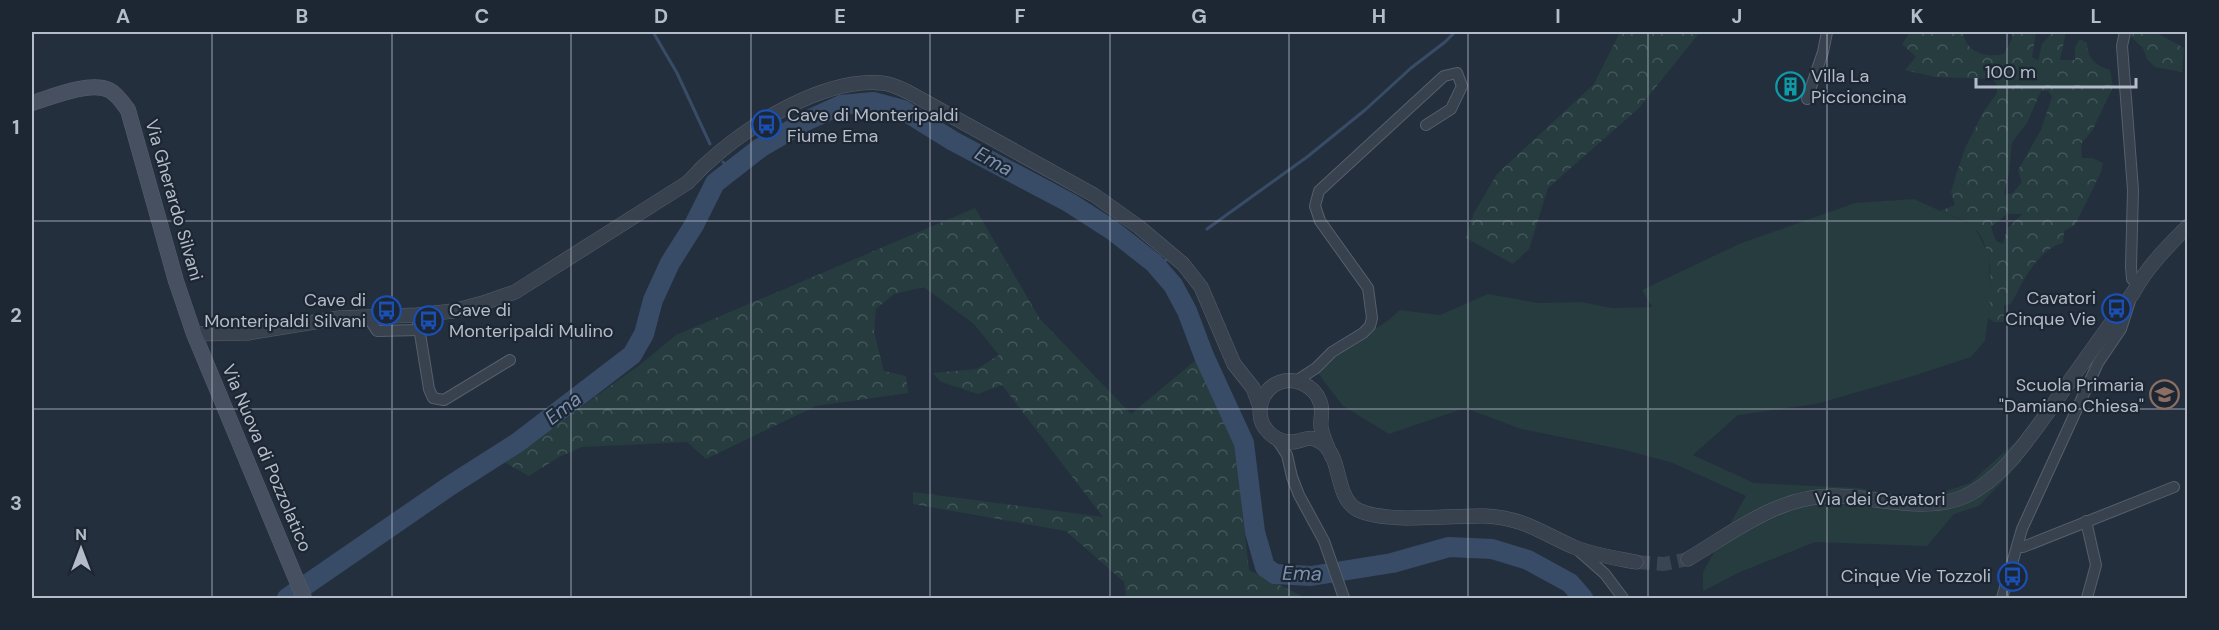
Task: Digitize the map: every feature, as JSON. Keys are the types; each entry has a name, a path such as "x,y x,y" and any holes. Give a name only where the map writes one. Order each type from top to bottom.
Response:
{"main road":[{"name":"Via Gherardo Silvani","path":"32,103 83,88 96,87 110,90 128,110 176,281 194,334"},
{"name":"Via Nuova di Pozzolatico","path":"194,334 304,598"}],"street":[{"path":"1807,99 1823,52 1827,32"},
{"path":"2002,598 2017,546 2059,446 2098,363 2121,329 2135,288 2132,279 2133,190 2122,46 2125,32"},
{"path":"1260,407 1269,390 1281,382 1296,381 1316,368 1332,352 1363,333 1370,326 1372,318 1368,288 1320,221 1315,206 1319,191 1444,76 1457,73 1462,86 1451,109 1426,125"},
{"path":"194,334 248,333 339,318 453,311 515,292 687,183 705,164 741,136 782,110 838,88 885,83 908,92 1094,195 1139,227 1183,264 1201,287 1234,364 1253,388 1260,407 1261,421 1283,447 1299,495 1324,541 1343,598"},
{"name":"Via dei Cavatori","path":"1688,558 1774,508 1806,499 1830,496 1914,503 1943,502 1969,494 1994,476 2022,447 2154,261 2187,226"},
{"path":"417,315 429,389 433,398 444,400 510,360"},
{"path":"368,317 376,331 419,330"},
{"path":"1312,389 1316,368"},
{"path":"1247,380 1269,390"},
{"path":"1296,381 1312,389 1321,403 1322,429 1346,498 1351,506 1376,516 1433,518 1482,516 1525,522 1575,548 1605,574 1623,598"},
{"path":"1291,466 1295,448 1313,433 1322,416"},
{"path":"1276,438 1291,442 1312,438 1322,443 1332,457"},
{"path":"2017,546 2023,547 2174,487"},
{"path":"2086,521 2096,565 2087,598"},
{"path":"1575,548 1636,562"}],"green space":[{"path":"1620,32 1700,32 1639,108 1548,188 1529,249 1513,264 1466,238 1474,213 1497,174 1594,84"},
{"path":"1910,32 1963,32 1968,45 1973,49 1984,54 1997,55 2004,54 2012,39 2012,32 2036,32 2032,57 2038,61 2042,44 2050,32 2066,32 2060,60 2075,60 2075,47 2080,39 2087,43 2093,61 2110,70 2113,87 2092,131 2081,144 2082,158 2092,158 2103,163 2101,172 2075,225 2064,231 2063,243 2038,259 2011,304 2004,305 2004,322 1994,322 1988,318 1990,271 1981,236 1971,224 1940,211 1955,205 1951,192 1965,148 1984,111 1997,93 1997,85 1993,79 1935,77 1905,70 1916,57 1902,44","holes":["2041,91 2048,91 2052,97 2041,130 2018,170 2022,182 2013,193 2004,195 2012,142 2027,123","2007,214 2022,214 2007,229 2003,244 1996,241 1991,227"]},
{"path":"2129,32 2155,32 2184,48 2182,72 2155,67"},
{"path":"1914,199 1974,226 1988,253 1991,294 1985,341 1971,357 1910,377 1816,404 1738,415 1693,455 1754,483 1858,488 1923,499 1970,483 2014,443 2022,461 1979,506 1954,514 1927,546 1815,542 1740,572 1703,591 1703,572 1746,496 1673,463 1625,450 1521,429 1465,408 1389,434 1343,406 1317,372 1325,359 1386,322 1400,310 1440,315 1488,294 1538,303 1581,302 1612,308 1652,307 1642,290 1739,244 1855,203"},
{"path":"975,208 1040,319 1131,414 1196,360 1233,432 1249,570 1306,598 1126,598 1124,582 1066,531 913,504 913,492 1103,517 1002,385 978,394 941,382 933,373 977,369 999,355 974,324 924,287 894,294 876,309 874,332 884,371 906,376 908,393 816,406 706,459 687,442 582,447 559,457 529,476 504,462 641,364 676,335"}],"waterway":[{"path":"653,32 677,73 710,144"},
{"path":"1207,229 1307,157 1455,32"},
{"name":"Ema","path":"287,598 451,485 517,443 632,355 644,334 653,300 670,263 694,225 715,183 760,148 806,121 841,105 873,102 903,110 953,141 1070,203 1112,230 1154,263 1173,285 1187,311 1204,356 1244,443 1255,532 1265,567 1275,574 1311,576 1392,563 1449,547 1492,549 1528,560 1570,583 1583,598"},
{"path":"723,162 731,171"},
{"path":"1158,267 1166,260"}],"tunnel":[{"path":"1636,562 1664,564 1688,559"}],"place":[{"name":"Villa La Piccioncina","path":"1790,86"},
{"name":"Cave di Monteripaldi Fiume Ema","path":"766,125"},
{"name":"Cavatori Cinque Vie","path":"2117,308"},
{"name":"Cave di Monteripaldi Silvani","path":"387,310"},
{"name":"Cave di Monteripaldi Mulino","path":"428,320"},
{"name":"Scuola Primaria \"Damiano Chiesa\"","path":"2165,395"},
{"name":"Cinque Vie Tozzoli","path":"2012,576"}]}
